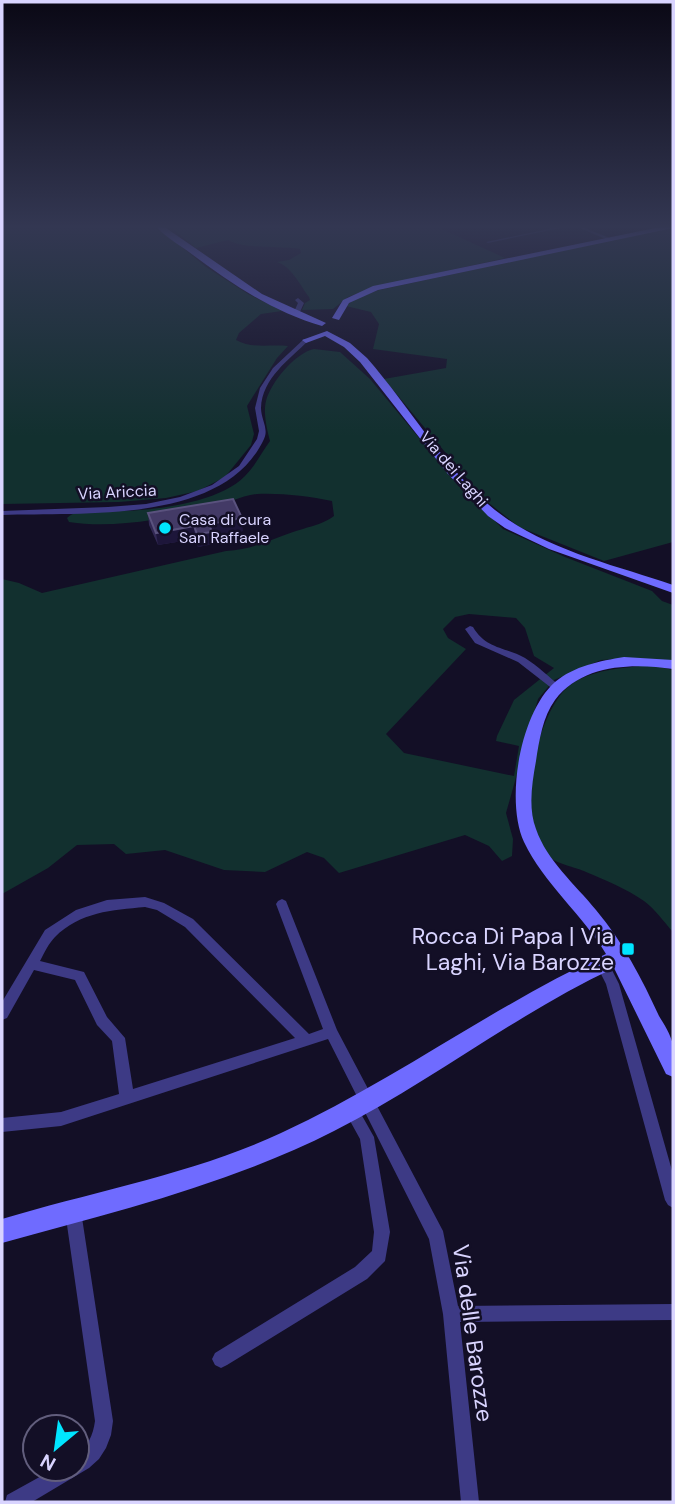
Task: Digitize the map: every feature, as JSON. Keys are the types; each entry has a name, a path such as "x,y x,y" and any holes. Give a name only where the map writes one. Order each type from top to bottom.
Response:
{"main road":[{"path":"264,296 300,316 340,329 341,305 355,296"},
{"path":"300,316 312,329 324,323"},
{"name":"Via dei Laghi","path":"312,329 325,334 340,329 468,489 498,517 542,540 673,589"},
{"name":"Via Ariccia","path":"306,340 312,329"},
{"name":"Via Ariccia","path":"306,340 325,334"},
{"path":"673,665 643,661 614,664 575,676 557,688 544,707 532,741 523,795 525,821 532,840 547,864 590,914 610,960 673,1067"},
{"path":"2,1231 214,1171 286,1143 359,1106 498,1021 610,960"}],"street":[{"path":"298,300 301,303 300,316"},
{"name":"Via Ariccia","path":"2,513 152,506 188,498 215,487 234,473 259,443 263,432 258,410 261,396 281,362 306,340"},
{"path":"470,629 476,639 520,659 557,688"},
{"path":"2,1014 49,934 76,915 107,905 145,902 160,906 190,923 307,1041"},
{"path":"220,1359 361,1273 379,1255 382,1232 367,1137 359,1106 282,904"},
{"path":"610,960 612,984 673,1200"},
{"path":"31,964 79,976 102,1021 118,1038 127,1097"},
{"path":"2,1125 61,1119 331,1032"},
{"name":"Via delle Barozze","path":"359,1106 437,1237 451,1314 470,1502"},
{"path":"74,1211 104,1421 99,1444 91,1455"},
{"path":"451,1314 673,1312"},
{"path":"14,1502 47,1483"}],"green space":[{"path":"2,296 252,296 282,311 261,314 239,333 236,340 255,345 288,346 277,358 247,406 254,434 251,445 225,477 198,491 166,498 119,502 2,504"},
{"path":"350,296 333,309 302,310 310,300 309,297"},
{"path":"363,296 673,296 673,542 604,561 519,527 485,500 384,379 446,368 447,359 373,349 379,324 371,312 346,306"},
{"path":"314,349 340,352 370,379 460,487 503,529 652,591 662,601 673,605 673,661 633,658 601,660 554,680 538,699 506,813 513,839 512,856 502,861 489,846 465,835 339,873 324,858 307,852 265,872 224,870 165,850 126,854 114,844 77,845 48,868 2,894 2,579 42,593 247,548 319,524 334,516 332,501 295,495 257,494 204,510 137,522 85,524 69,522 67,518 86,510 153,509 188,503 234,485 249,472 270,441 265,406 273,385 292,362","holes":["469,614 516,618 525,628 534,656 554,668 514,700 497,736 496,741 519,746 514,776 404,753 386,734 466,649 448,638 443,629 455,617"]},
{"path":"651,665 673,670 673,932 644,901 547,855 537,839 530,794 538,743 557,700 569,686 587,676 608,670"}],"building":[{"path":"233,499 242,518 209,524 212,532 197,534 194,526 156,533 148,513"}],"place":[{"name":"Casa di cura San Raffaele","path":"165,528"},
{"name":"Rocca Di Papa | Via Laghi, Via Barozze","path":"628,949"}]}
